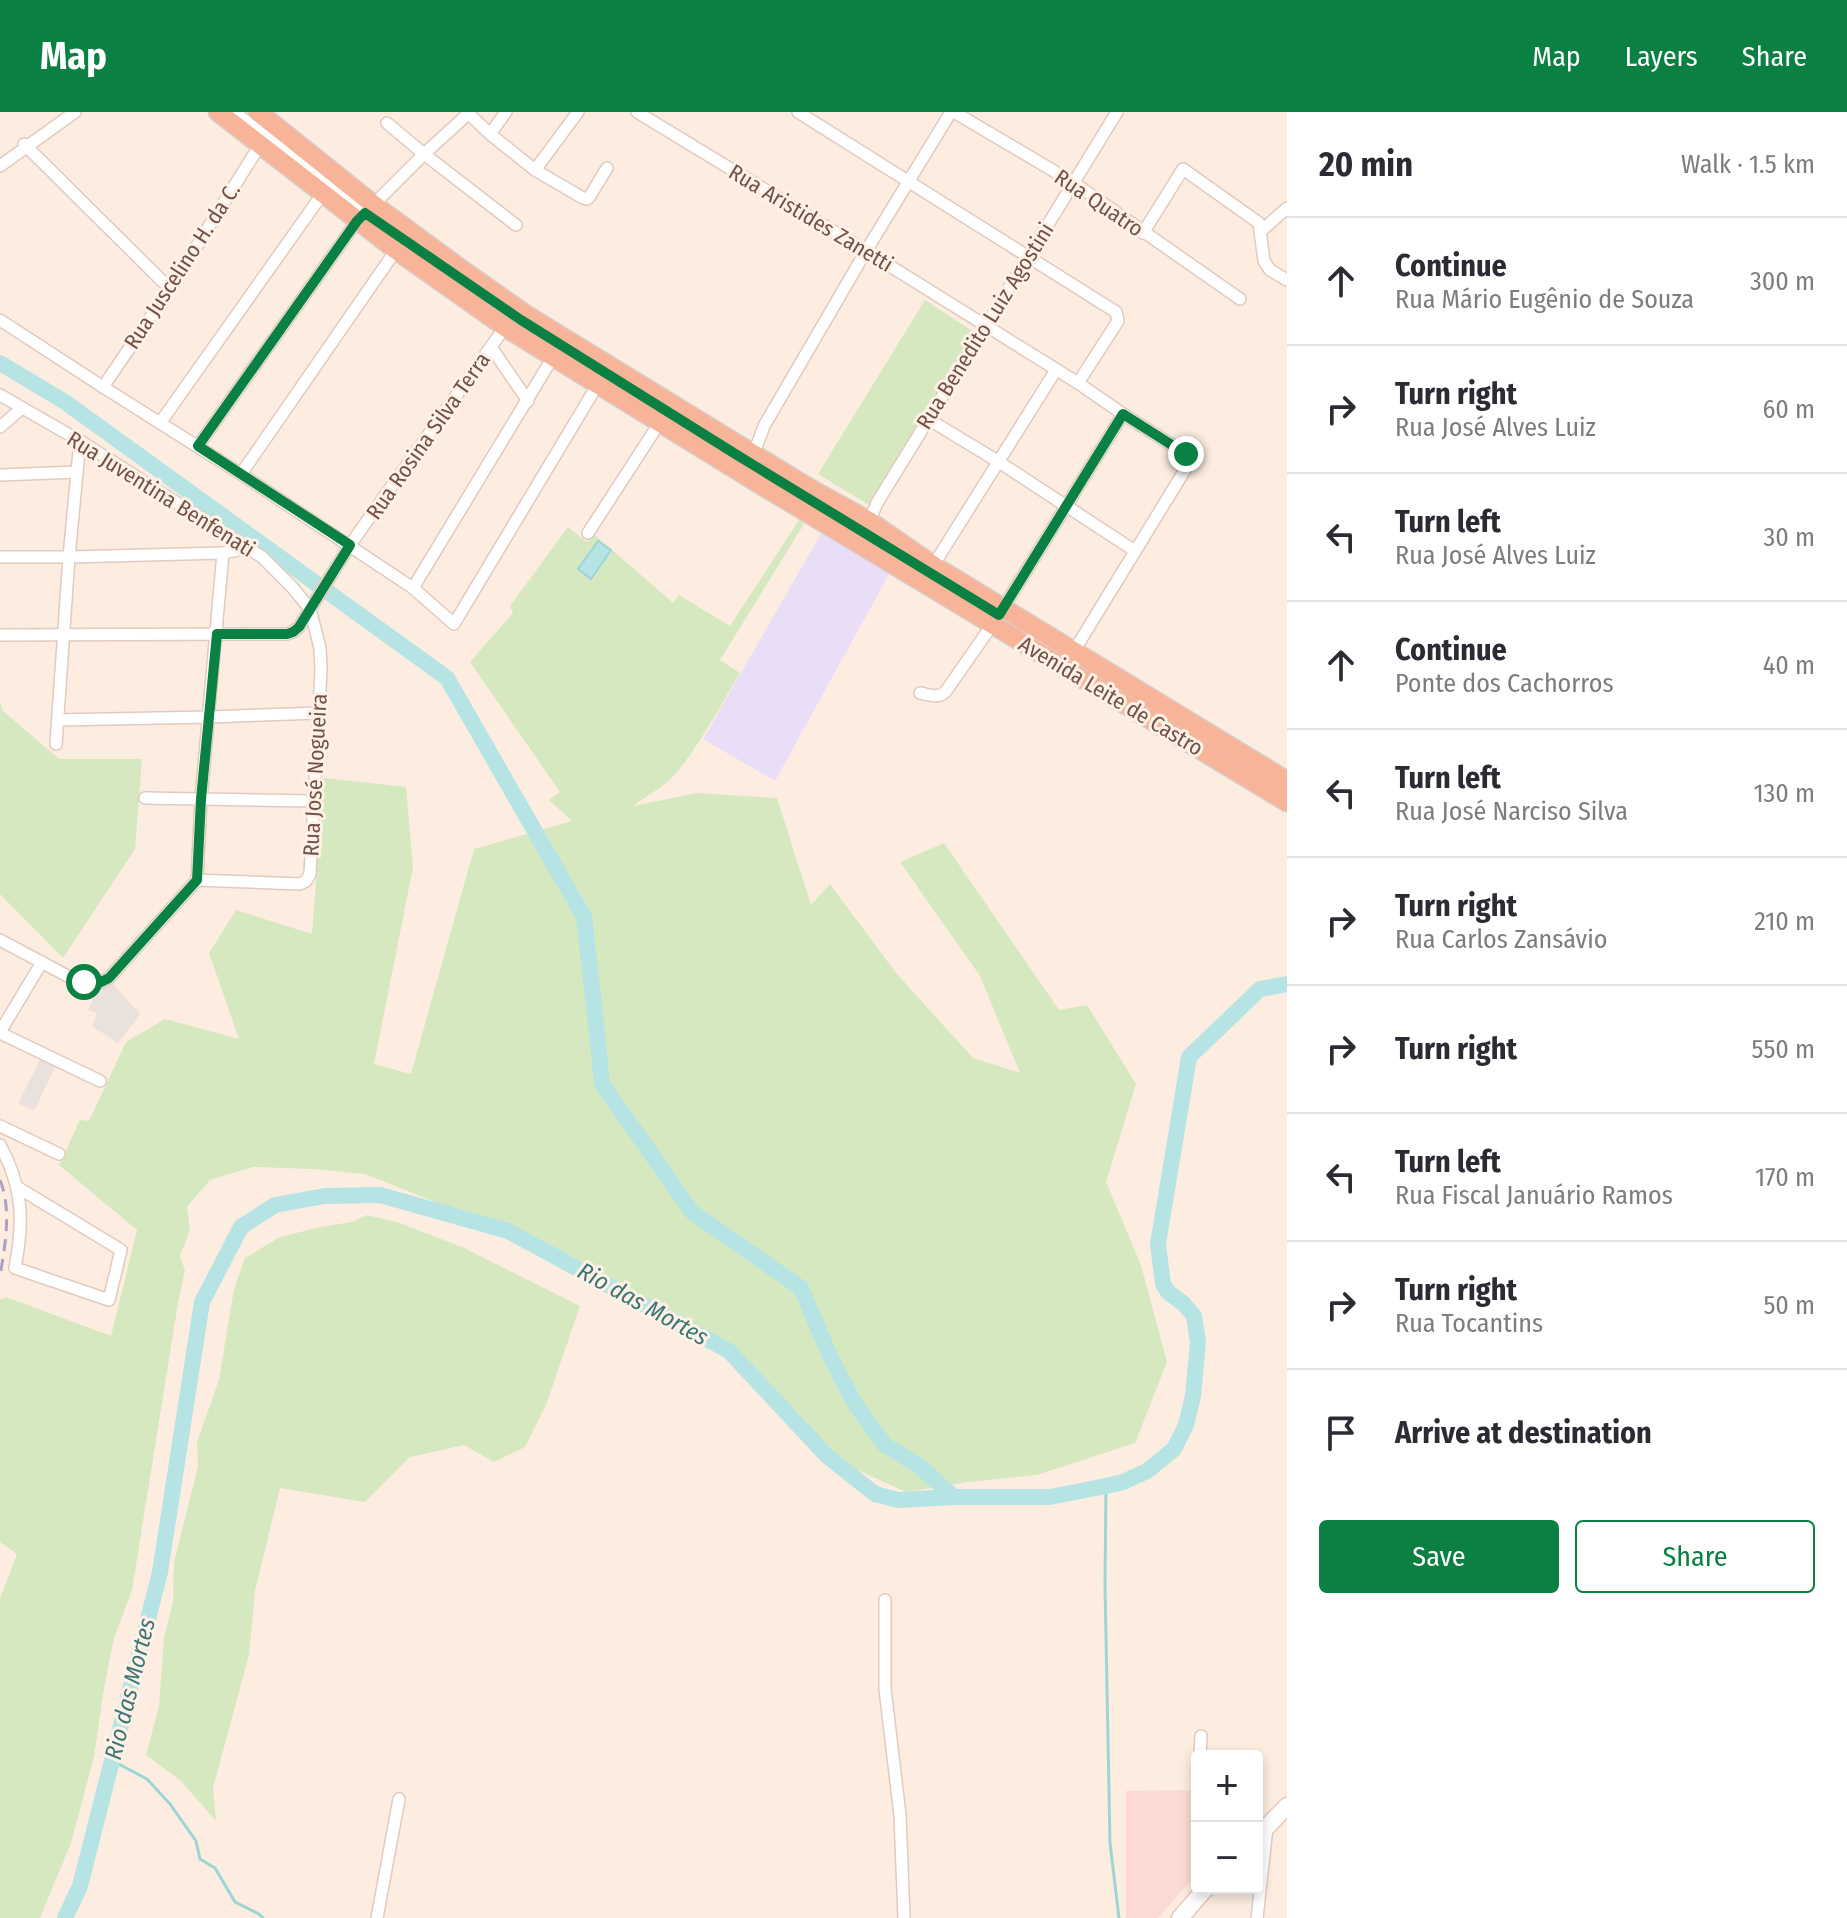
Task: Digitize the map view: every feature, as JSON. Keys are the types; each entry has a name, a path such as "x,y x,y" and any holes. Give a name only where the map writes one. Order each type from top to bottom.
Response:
{"highway":[{"name":"Avenida Leite de Castro","path":"258,112 365,213 396,250 518,321 752,466"},
{"name":"Avenida Leite de Castro","path":"229,114 260,145 323,193 365,213 461,269 553,357 660,422 752,466 809,488 864,533 999,616 1287,802"},
{"name":"Avenida Leite de Castro","path":"999,616 1074,651 1287,781"}],"main road":[{"path":"1263,1831 1287,1806"},
{"path":"1180,1918 1199,1894"}],"street":[{"path":"26,145 67,112"},
{"path":"0,164 75,112"},
{"path":"490,134 506,112"},
{"path":"535,170 578,112"},
{"name":"Rua Aristides Zanetti","path":"637,112 1078,383 1186,454 1188,465 1135,551"},
{"path":"798,112 1116,312 1118,321 1078,383"},
{"path":"752,466 764,426 952,112"},
{"name":"Rua Quatro","path":"952,112 1074,183 1240,299"},
{"name":"Rua Benedito Luiz Agostini","path":"864,533 877,503 1117,112"},
{"path":"198,446 365,213 468,113 535,170 583,198 587,199 607,168"},
{"path":"229,114 365,213"},
{"path":"387,123 516,225"},
{"path":"26,145 171,287"},
{"name":"Rua Juscelino H. da C.","path":"103,387 171,287 260,145"},
{"path":"1143,233 1183,169 1259,223 1266,266 1287,280"},
{"path":"160,423 323,193"},
{"path":"1261,231 1287,208"},
{"path":"241,474 396,250"},
{"path":"0,320 241,474 346,550 413,588 454,624 598,384"},
{"name":"Rua Rosina Silva Terra","path":"0,635 293,632 346,550 491,347 518,321"},
{"path":"491,347 528,401"},
{"path":"413,588 553,357"},
{"path":"929,573 1056,370"},
{"name":"Rua Juventina Benfenati","path":"0,395 80,441 249,548 282,576 310,609"},
{"path":"0,427 22,408"},
{"path":"920,693 935,696 946,691 999,616 1123,414"},
{"path":"928,419 1135,551 1074,651"},
{"path":"588,533 660,422"},
{"path":"56,744 80,441"},
{"path":"0,475 77,472"},
{"path":"0,557 223,553 249,548"},
{"path":"0,940 75,980 99,983 109,978 197,880 201,799 223,553"},
{"name":"Rua José Nogueira","path":"197,880 300,884 310,874 321,660 310,609"},
{"path":"999,616 1287,791"},
{"path":"58,720 319,713"},
{"path":"145,798 313,801"},
{"path":"42,962 0,1032 100,1081"},
{"path":"0,1126 59,1154"},
{"path":"0,1145 11,1166 21,1214 20,1245 15,1268 109,1300 121,1250 17,1187"},
{"path":"885,1600 885,1689 900,1815 904,1918"},
{"path":"1200,1750 1201,1736"},
{"path":"377,1918 399,1799"},
{"path":"1257,1918 1258,1894"}],"shaded area":[{"path":"826,525 893,567 775,781 703,739"},
{"path":"110,981 140,1014 118,1043 92,1026 97,1013 88,1010 94,997"},
{"path":"40,1060 55,1067 34,1111 18,1103"},
{"path":"1191,1790 1191,1880 1158,1918 1126,1918 1126,1791"}],"green space":[{"path":"925,300 974,332 869,505 818,474"},
{"path":"799,520 804,524 720,660 740,673 703,736 678,771 633,806 697,793 777,798 811,905 830,884 896,973 973,1058 1020,1073 980,976 900,862 944,843 1059,1010 1087,1005 1136,1084 1106,1182 1141,1265 1167,1362 1135,1443 1037,1475 906,1492 827,1456 729,1351 508,1231 365,1174 253,1167 210,1180 187,1207 190,1230 180,1256 185,1270 132,1590 114,1638 94,1757 71,1843 40,1918 0,1918 0,1599 17,1554 0,1542 0,1300 6,1297 111,1336 137,1230 59,1165 80,1120 89,1121 126,1042 165,1019 239,1039 209,953 236,910 312,934 324,778 406,787 413,867 374,1064 411,1074 474,849 572,821 549,800 560,792 470,662 513,613 510,606 568,527 587,542 594,534 673,603 679,595 730,626"},
{"path":"0,703 3,711 59,759 142,759 135,849 63,958 0,894"},
{"path":"367,1215 400,1223 462,1247 580,1306 546,1405 525,1447 494,1462 464,1445 410,1457 365,1502 280,1488 255,1591 249,1655 213,1788 216,1821 180,1780 146,1755 159,1706 164,1638 173,1601 174,1562 198,1467 197,1442 219,1380 234,1289 245,1258 280,1237 352,1222"}],"water":[{"path":"598,541 611,550 591,579 578,569"}],"waterway":[{"path":"0,363 65,402 447,678 584,917 602,1084 692,1212 801,1288 830,1356 855,1404 885,1445 919,1466 954,1497"},
{"name":"Rio das Mortes","path":"65,1918 80,1886 160,1572 202,1302 241,1227 275,1205 325,1196 380,1195 508,1231 729,1351 827,1456 875,1494 898,1500 1050,1497 1106,1486 1147,1471 1174,1449 1186,1425 1193,1396 1198,1342 1194,1316 1163,1284 1158,1244 1189,1057 1260,989 1287,984"},
{"path":"1106,1486 1110,1843 1119,1918"},
{"path":"113,1761 147,1779 170,1804 196,1841 200,1859 215,1868 235,1902 263,1918"}],"railway":[{"path":"0,1180 7,1215 0,1276"}],"route":[{"path":"84,982 99,983 109,978 197,880 201,799 217,634 293,632 350,545 198,446 365,213 521,320 999,615 1123,414 1186,454"}]}
